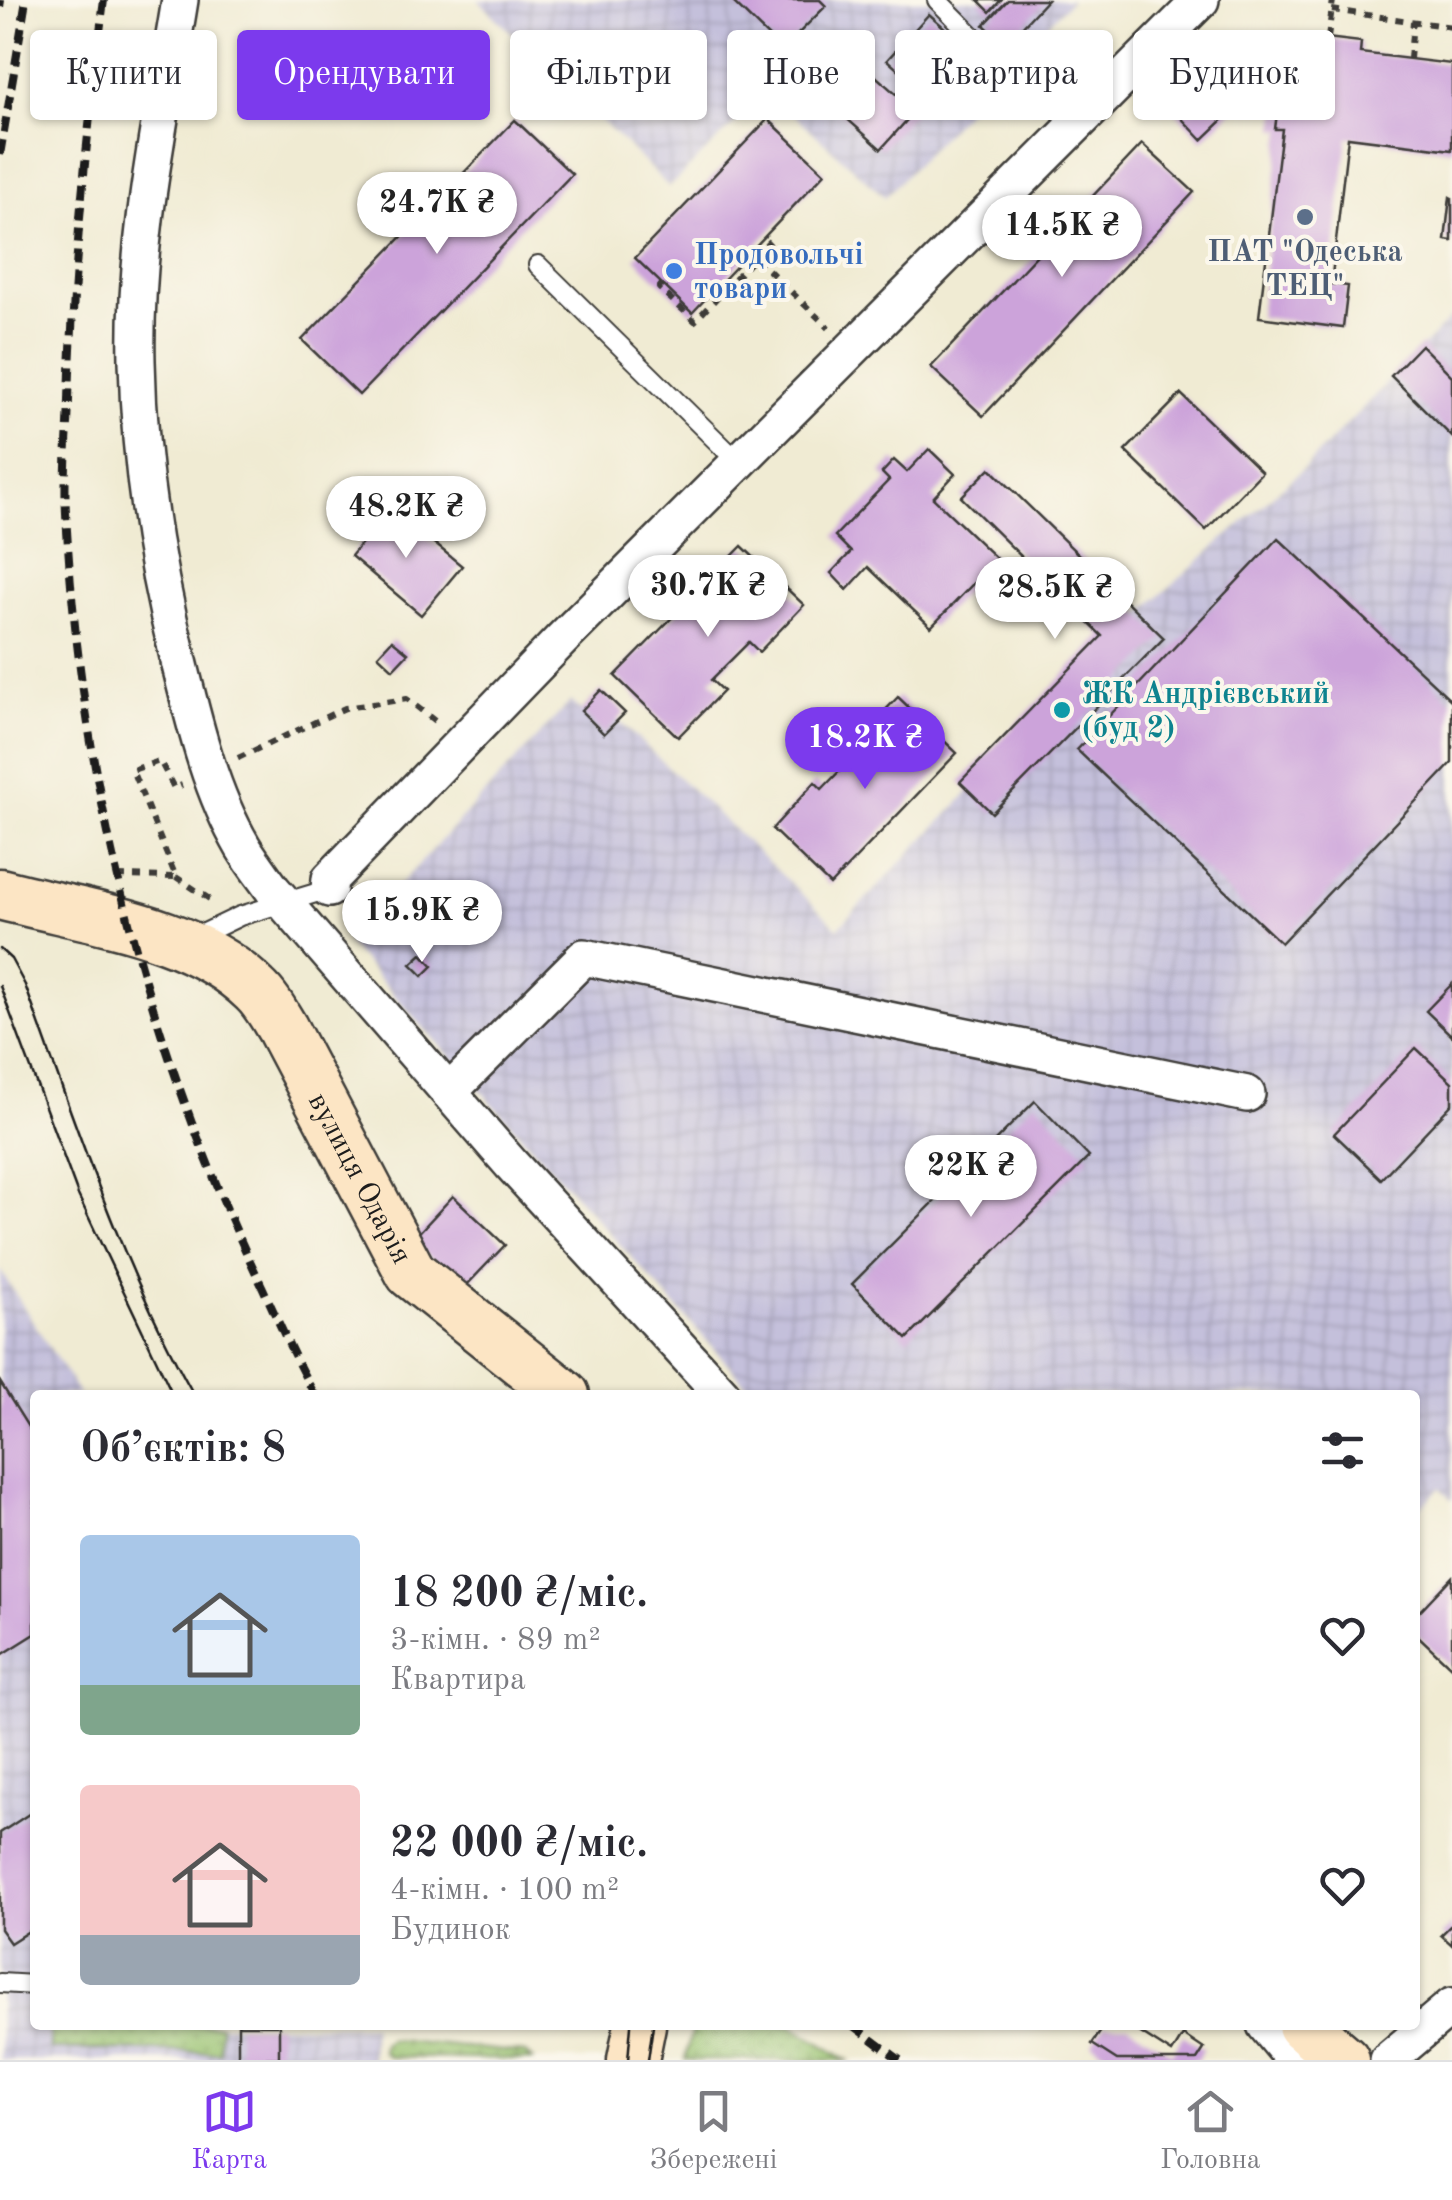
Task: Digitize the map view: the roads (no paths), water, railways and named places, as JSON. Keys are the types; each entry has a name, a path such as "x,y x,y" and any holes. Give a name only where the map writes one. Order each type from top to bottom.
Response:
{"street":[{"path":"180,0 150,193 136,359 145,493 163,600 188,699 220,799 242,846 285,903 512,1164 718,1390"},
{"path":"329,889 330,879 461,742 1202,0"},
{"name":"вулиця Одарія","path":"0,894 184,942 225,964 258,992 411,1273 558,1390"},
{"path":"449,1092 584,957 1247,1094"},
{"path":"1388,2060 1452,2006"},
{"path":"634,2060 639,2030"},
{"path":"1269,2030 1294,2060"},
{"path":"1308,2030 1344,2060"}],"lane":[{"path":"937,0 1077,126"},
{"path":"538,266 738,462"},
{"path":"184,942 240,916 329,889"},
{"path":"0,1983 30,1984"}],"tram line":[{"path":"0,949 11,959 25,985 122,1245 191,1390"},
{"path":"0,986 78,1195 171,1390"},
{"path":"628,2060 631,2030"},
{"path":"648,2060 652,2030"}],"railway":[{"path":"0,7 1,0"},
{"path":"0,155 26,0"},
{"path":"104,0 77,249 66,471 74,613 86,713 126,910 184,1102 221,1195 312,1390"},
{"path":"860,2030 900,2060"}],"place":[{"name":"ПАТ \"Одеська ТЕЦ\"","path":"1305,217"},
{"name":"Продовольчі товари","path":"674,271"},
{"name":"ЖК Андрієвський (буд 2)","path":"1062,710"}]}
